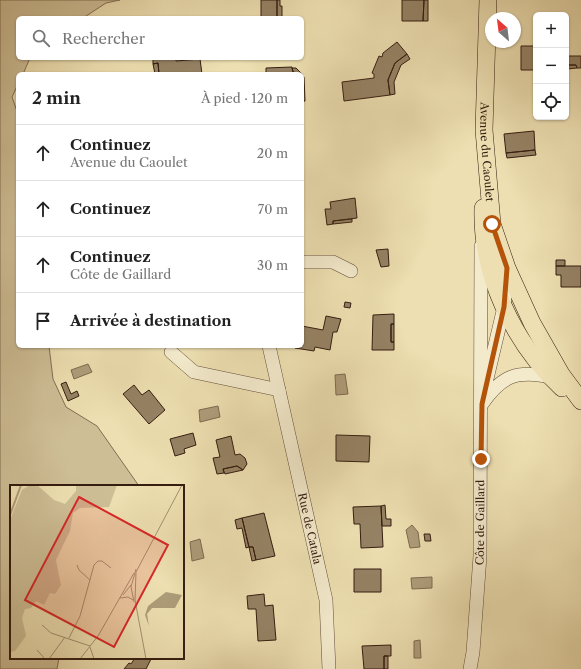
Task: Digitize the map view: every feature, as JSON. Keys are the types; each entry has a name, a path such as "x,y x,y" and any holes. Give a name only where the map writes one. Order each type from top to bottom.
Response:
{"main road":[{"name":"Avenue du Caoulet","path":"488,0 484,130 492,224 507,268 532,323 561,374 581,401"},
{"path":"484,130 482,232 504,314 533,355 551,377 581,406"}],"street":[{"name":"Côte de Gaillard","path":"470,669 480,556 482,404 480,274 482,232"},
{"path":"304,262 333,262 351,271"},
{"path":"482,404 504,314 507,268"},
{"path":"480,331 504,314 532,323"},
{"name":"Rue de Catala","path":"269,348 326,600 329,669"},
{"path":"171,352 194,372 279,390"},
{"path":"482,404 493,388 518,375 536,374 551,377"}],"shaded area":[{"path":"0,0 120,0 106,3 86,16 16,16 16,60 29,60 24,72 16,72 16,88 12,97 16,108 16,348 49,348 53,379 66,407 97,426 138,485 10,485 10,659 59,659 57,669 0,669"},
{"path":"88,364 92,372 74,379 71,370"},
{"path":"345,374 348,394 336,395 335,375"},
{"path":"218,406 220,417 200,422 199,410"},
{"path":"412,525 418,532 420,547 410,548 406,530"},
{"path":"200,539 204,558 192,561 190,542"},
{"path":"432,577 432,588 412,589 411,578"},
{"path":"420,640 421,658 414,658 414,641"}],"building":[{"path":"261,0 277,0 277,16 261,16"},
{"path":"277,0 280,0 280,6 282,6 282,16 277,16"},
{"path":"402,0 424,0 423,21 402,21"},
{"path":"424,0 428,0 428,21 423,21"},
{"path":"397,42 407,54 395,63 388,80 390,95 344,101 342,82 374,78 374,74 372,73 379,56 382,57 383,53"},
{"path":"521,46 533,46 533,70 521,70"},
{"path":"407,54 410,59 401,65 394,82 395,94 390,95 388,80 395,63"},
{"path":"569,56 581,56 581,68 577,68 576,65 569,65"},
{"path":"153,60 200,60 202,72 159,72 158,63 153,64"},
{"path":"158,63 159,72 155,72 153,64"},
{"path":"569,65 576,65 577,68 569,69"},
{"path":"292,67 293,72 266,72 266,68"},
{"path":"292,68 296,68 300,72 293,72"},
{"path":"304,77 305,101 304,101"},
{"path":"534,131 535,150 506,153 504,134"},
{"path":"535,150 536,155 507,158 506,153"},
{"path":"355,198 357,218 333,221 333,224 327,225 325,209 331,209 330,202"},
{"path":"352,219 352,222 333,224 333,221"},
{"path":"388,249 389,266 381,267 376,250"},
{"path":"556,260 565,260 565,266 556,266"},
{"path":"556,266 581,266 581,287 561,287 561,275 556,275"},
{"path":"345,302 351,303 350,308 344,307"},
{"path":"394,314 394,324 391,324 391,342 394,342 394,350 372,350 373,315"},
{"path":"326,316 341,319 337,332 333,332 330,350 315,347 314,351 295,348 304,348 304,326 323,330"},
{"path":"391,324 394,324 394,342 391,342"},
{"path":"66,382 71,394 77,391 79,396 68,401 61,384"},
{"path":"134,385 142,395 149,390 165,410 149,424 123,394"},
{"path":"193,433 196,445 184,449 185,453 175,456 170,439"},
{"path":"336,435 370,436 369,462 336,461"},
{"path":"231,436 235,455 240,454 245,458 247,464 243,470 237,466 223,469 224,473 217,474 213,458 220,457 216,440"},
{"path":"237,466 243,470 225,474 223,469"},
{"path":"385,505 386,519 391,519 391,526 382,526 381,506"},
{"path":"381,506 383,547 361,548 360,524 354,524 353,507"},
{"path":"264,513 275,556 256,560 253,547 249,547 242,518"},
{"path":"242,518 249,547 246,548 242,528 237,529 235,520"},
{"path":"424,534 430,534 431,541 425,541"},
{"path":"249,547 253,547 256,560 252,561"},
{"path":"354,569 381,569 381,592 354,592"},
{"path":"264,594 265,606 273,605 276,640 258,641 256,609 248,609 247,596"},
{"path":"391,645 391,656 384,656 384,669 364,669 362,646"},
{"path":"384,656 388,656 388,669 384,669"},
{"path":"134,659 151,659 146,669 124,669 129,663 131,664"}],"route":[{"path":"481,459 482,404 504,307 507,268 492,224"}]}
